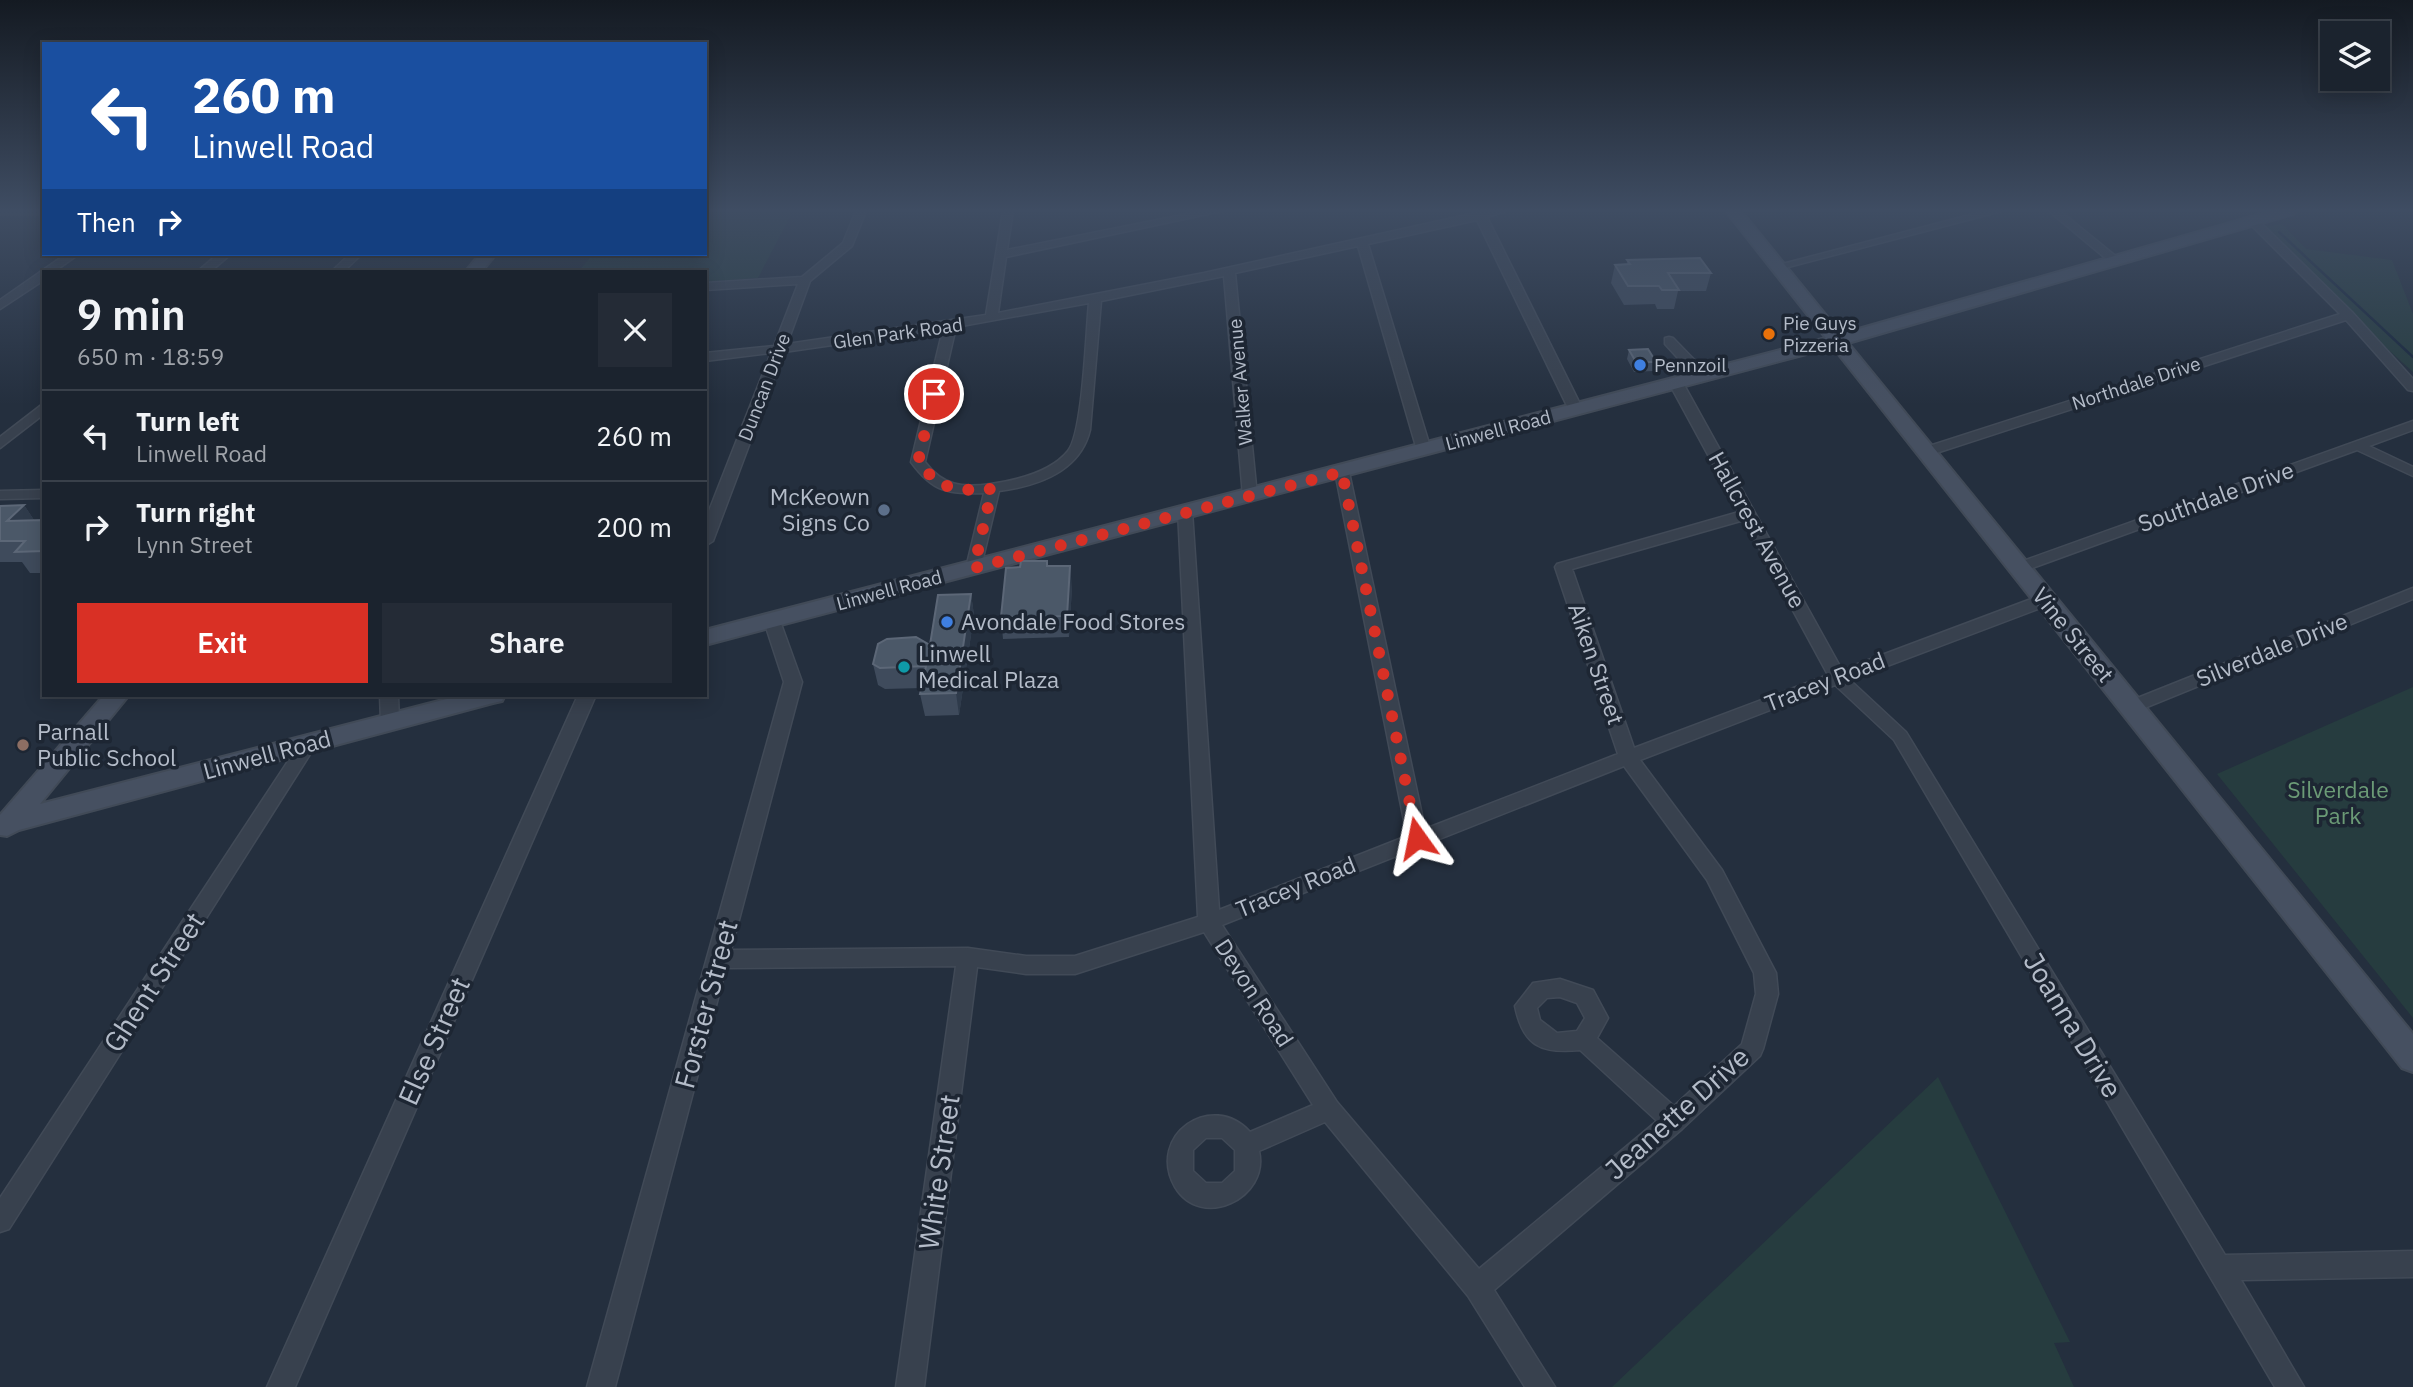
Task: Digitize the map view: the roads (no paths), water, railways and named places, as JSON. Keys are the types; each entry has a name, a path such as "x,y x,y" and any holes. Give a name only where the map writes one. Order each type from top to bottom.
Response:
{"main road":[{"name":"Vine Street","path":"1784,276 2413,1058"},
{"name":"Linwell Road","path":"707,637 1835,341 2060,276"},
{"path":"1815,315 1835,323 1875,329"},
{"path":"3,828 115,697"},
{"name":"Linwell Road","path":"3,828 485,697"}],"street":[{"path":"0,306 42,276"},
{"name":"Duncan Drive","path":"707,536 805,280 810,276"},
{"path":"991,318 998,276"},
{"name":"Glen Park Road","path":"707,357 779,350 950,326 1197,276"},
{"name":"Walker Avenue","path":"1230,276 1250,496"},
{"path":"1372,276 1424,450"},
{"path":"1510,276 1576,410"},
{"path":"2308,276 2413,387"},
{"path":"707,287 805,280"},
{"path":"950,326 918,462 934,482 962,491 992,489 1027,480 1058,466 1072,456 1079,444 1083,430 1095,297"},
{"name":"Northdale Drive","path":"1925,452 2348,315"},
{"path":"1670,341 1702,376"},
{"name":"Hallcrest Avenue","path":"1676,383 1838,678"},
{"path":"0,444 42,409"},
{"name":"Southdale Drive","path":"2018,568 2413,425"},
{"path":"2359,446 2413,472"},
{"path":"1342,472 1417,838"},
{"path":"974,568 992,489"},
{"path":"0,495 42,494"},
{"name":"Devon Road","path":"1185,511 1209,922 1329,1109 1478,1287 1541,1387"},
{"name":"Aiken Street","path":"1628,757 1563,567 1749,514"},
{"name":"Silverdale Drive","path":"2131,706 2413,593"},
{"name":"Tracey Road","path":"719,959 968,957 1026,965 1075,965 1209,922 1417,838 2045,600"},
{"name":"Forster Street","path":"601,1387 793,682 772,621"},
{"name":"Joanna Drive","path":"1838,678 1900,736 2290,1387"},
{"path":"389,697 390,722"},
{"name":"Else Street","path":"281,1387 586,697"},
{"name":"Ghent Street","path":"0,1220 308,744"},
{"name":"Jeanette Drive","path":"1478,1287 1674,1121 1752,1049 1767,994 1765,973 1715,875 1628,757"},
{"name":"White Street","path":"910,1387 968,957"},
{"path":"1584,1040 1674,1121"},
{"path":"1246,1144 1329,1109"},
{"path":"2219,1268 2413,1264"}],"waterway":[{"path":"2326,276 2413,357"}],"place":[{"name":"Pie Guys Pizzeria","path":"1769,334"},
{"name":"Pennzoil","path":"1640,365"},
{"name":"McKeown Signs Co","path":"884,510"},
{"name":"Avondale Food Stores","path":"947,622"},
{"name":"Linwell Medical Plaza","path":"904,667"},
{"name":"Parnall Public School","path":"23,745"}],"park label":[{"name":"Silverdale Park","path":"2338,803"}]}
